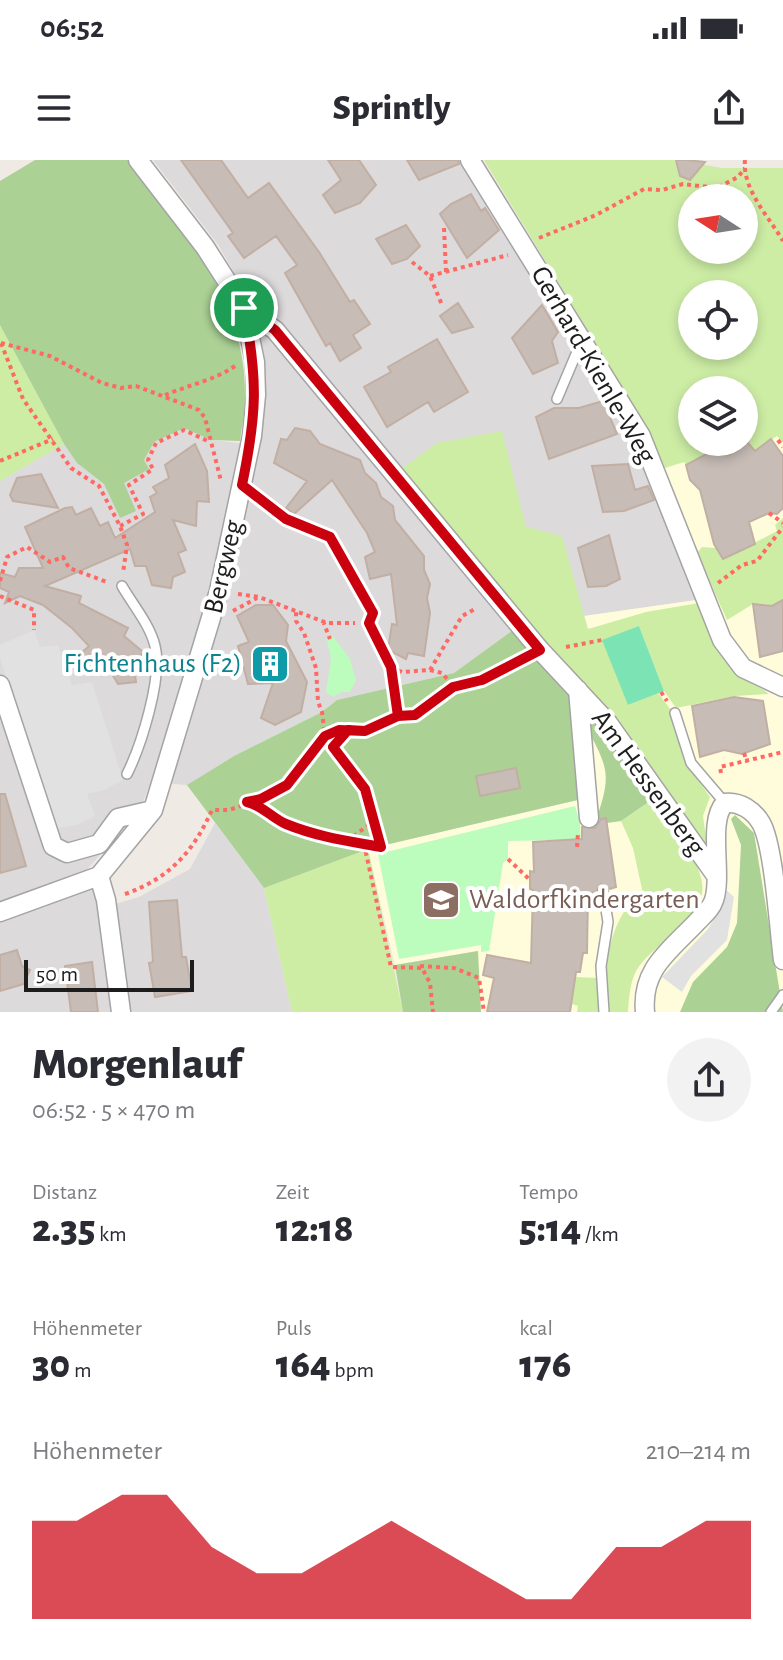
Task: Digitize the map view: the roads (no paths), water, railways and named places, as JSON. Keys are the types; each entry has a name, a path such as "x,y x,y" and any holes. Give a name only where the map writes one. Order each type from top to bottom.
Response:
{"street":[{"name":"Bergweg","path":"99,876 153,810 219,591 252,436 256,395 255,362 244,308 205,247 138,160"},
{"name":"Gerhard-Kienle-Weg","path":"470,160 641,436 722,640 743,668 783,687"},
{"name":"Am Hessenberg","path":"244,308 275,330 540,650 608,723 717,877"},
{"path":"0,685 53,846 67,853 99,844 118,818 153,810"},
{"name":"Am Hessenberg","path":"578,690 589,818"},
{"name":"Am Hessenberg","path":"645,1012 646,981 656,964 714,901 717,820 725,803 734,802 748,809 765,831 783,960"},
{"path":"0,912 99,876 106,900 121,1012"}],"lane":[{"path":"557,399 582,340"},
{"path":"242,485 286,519 330,537 367,598 373,613 369,623"},
{"path":"122,586 151,634 157,659 141,746 127,774"},
{"path":"675,713 691,763 725,803"},
{"path":"603,891 608,922 601,966 604,1012"},
{"path":"771,1012 783,995"}],"place":[{"name":"Fichtenhaus (F2)","path":"270,664"},
{"name":"Waldorfkindergarten","path":"441,900"}]}
